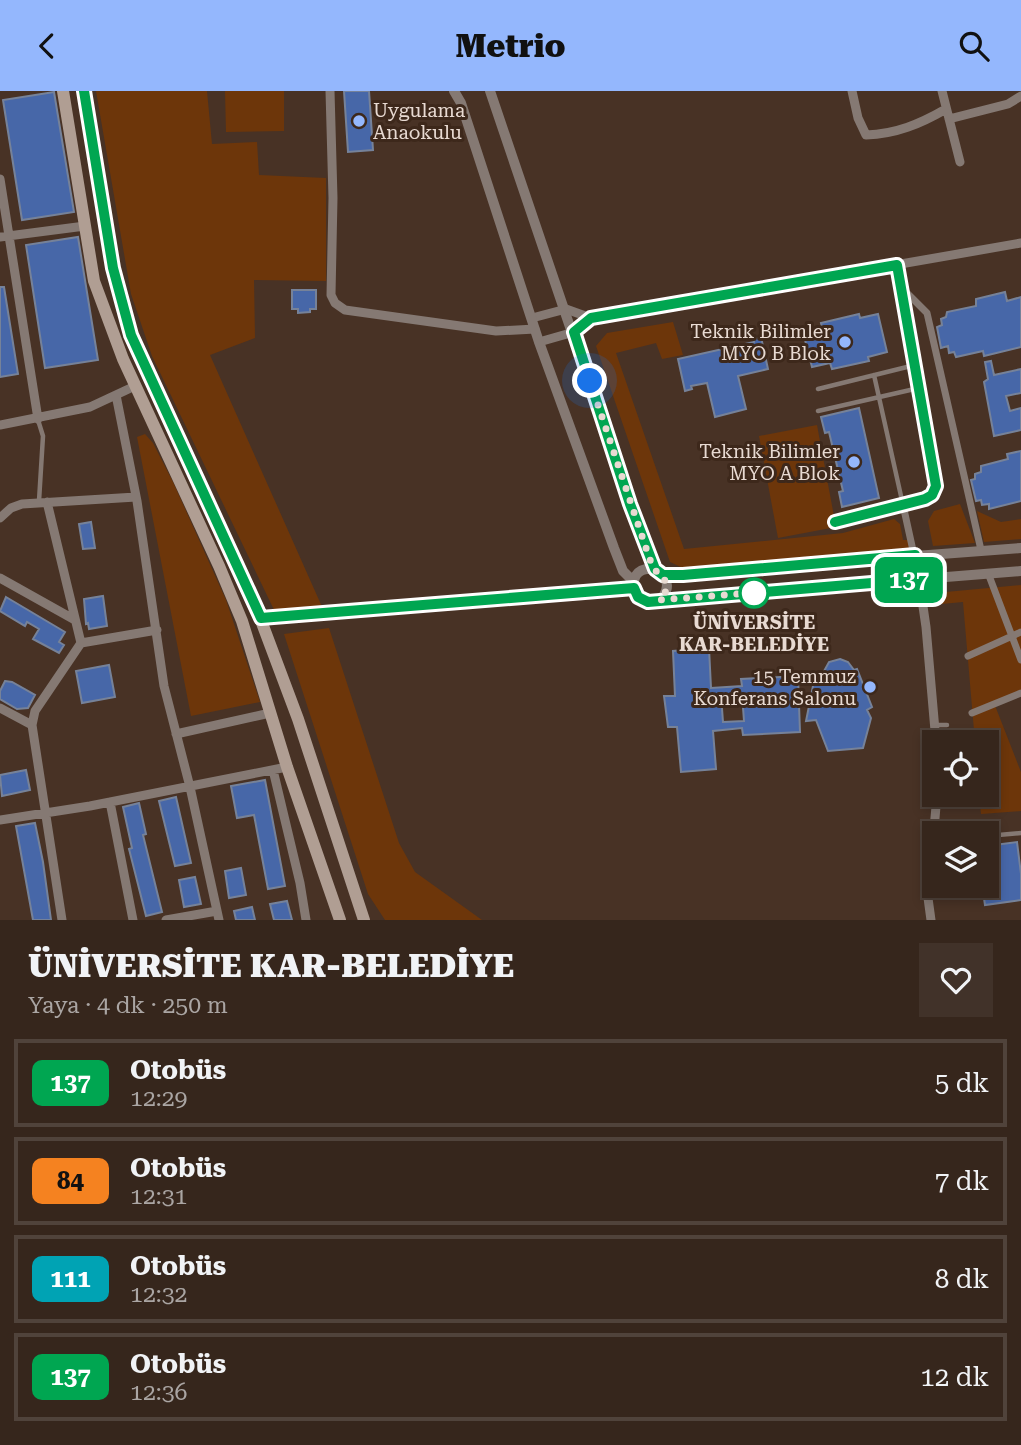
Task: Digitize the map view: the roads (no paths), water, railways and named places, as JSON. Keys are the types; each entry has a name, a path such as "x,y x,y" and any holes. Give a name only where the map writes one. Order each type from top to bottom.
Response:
{"main road":[{"path":"63,91 94,281 123,359 242,621 287,767 340,920"},
{"path":"84,91 113,268 131,335 261,618 298,719 364,920"},
{"path":"353,891 373,920"}],"street":[{"path":"330,91 333,198 331,295 335,303 345,310 496,331 533,324 566,309 591,318 1021,243"},
{"path":"454,91 461,103 539,342 614,548 623,571 634,585"},
{"path":"490,91 574,332 630,504 667,589 659,600"},
{"path":"852,91 858,118 866,135 888,134 948,114 1008,104 1021,96"},
{"path":"942,91 960,162"},
{"path":"0,179 4,236 38,419"},
{"path":"4,236 85,226"},
{"path":"901,287 927,313 981,550"},
{"path":"539,342 574,332 591,318"},
{"path":"0,425 90,407 135,386"},
{"path":"116,395 136,497 164,686 190,787 218,916 166,920"},
{"path":"0,518 11,508 43,502 136,497"},
{"path":"43,502 81,643"},
{"path":"903,505 915,555 926,627 935,730"},
{"path":"1021,548 659,572 644,570 636,577 634,585 635,593 648,602 1021,571"},
{"path":"988,573 1021,660"},
{"path":"0,578 75,620"},
{"path":"62,920 32,725 35,711 81,643 156,630"},
{"path":"968,656 1021,632"},
{"path":"972,713 1021,692"},
{"path":"0,708 32,725"},
{"path":"176,734 270,713"},
{"path":"0,820 110,802 287,767"},
{"path":"273,770 306,920"},
{"path":"110,802 133,920"},
{"path":"929,898 931,920"}],"lane":[{"path":"835,522 925,499 932,495 936,486 897,265"},
{"path":"818,389 915,365"},
{"path":"874,375 903,505"},
{"path":"818,411 919,388"},
{"path":"38,419 43,436 43,502"},
{"path":"261,618 634,585"},
{"path":"935,725 947,725"},
{"path":"999,835 1021,833"}],"place":[{"name":"Uygulama Anaokulu","path":"359,121"},
{"name":"Teknik Bilimler MYO B Blok","path":"845,342"},
{"name":"Teknik Bilimler MYO A Blok","path":"854,462"},
{"name":"ÜNİVERSİTE KAR-BELEDİYE","path":"754,593"},
{"name":"15 Temmuz Konferans Salonu","path":"870,687"}]}
